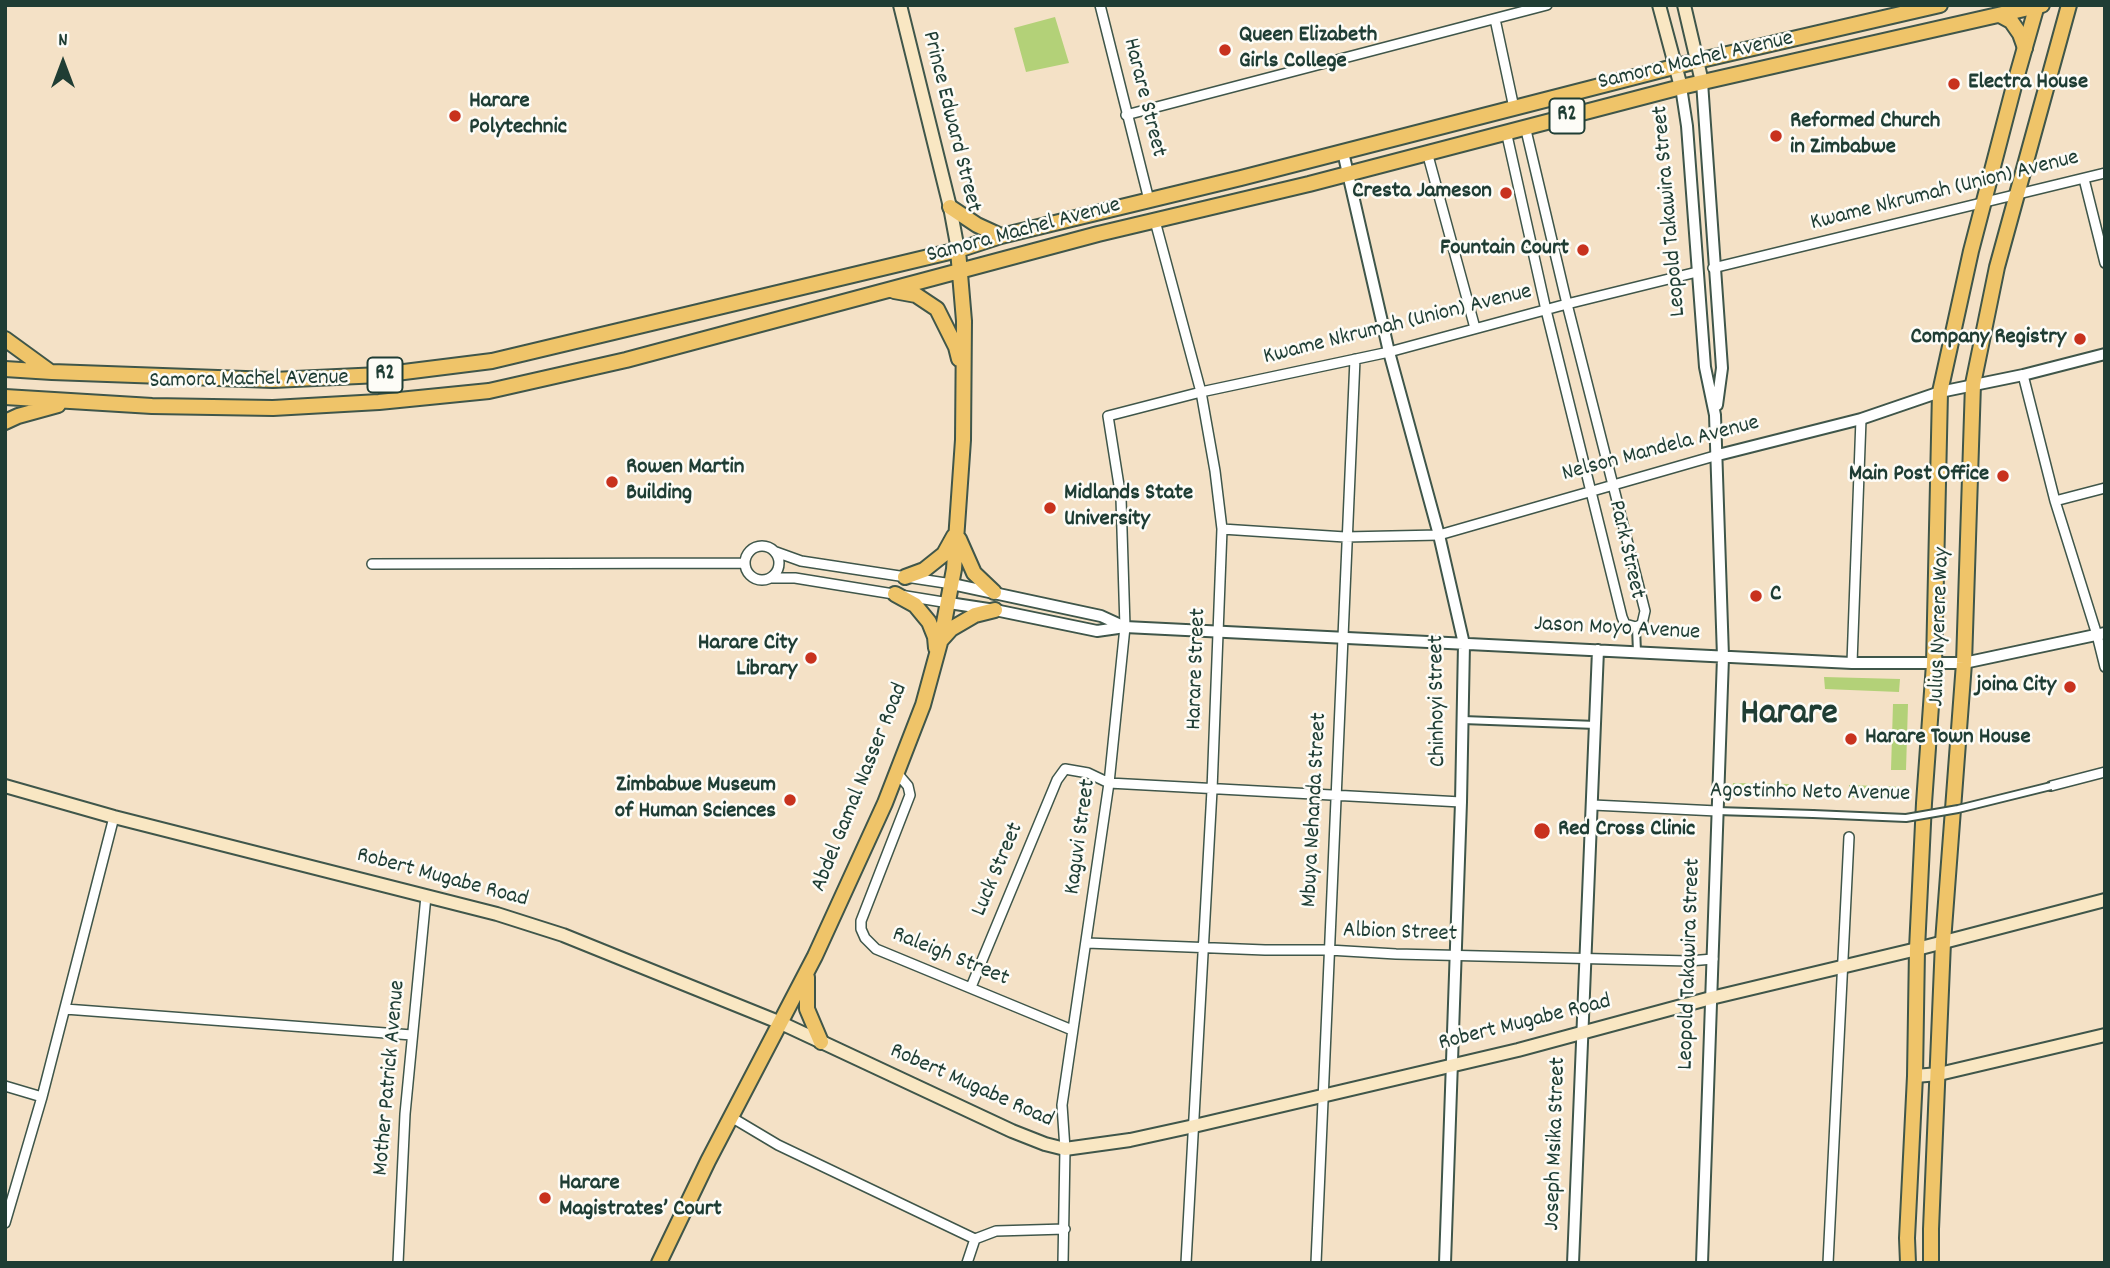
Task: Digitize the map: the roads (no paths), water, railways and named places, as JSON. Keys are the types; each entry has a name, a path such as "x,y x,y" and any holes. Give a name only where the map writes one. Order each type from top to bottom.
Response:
{"main road":[{"name":"Prince Edward Street","path":"900,5 950,207 958,250"},
{"name":"Leopold Takawira Street","path":"1660,5 1681,87"},
{"name":"Leopold Takawira Street","path":"1684,5 1702,82"},
{"name":"Samora Machel Avenue","path":"5,369 273,380 380,375 492,361 958,250 1001,236 1343,152 1675,66 1940,5"},
{"name":"Julius Nyerere Way","path":"1931,1263 1930,1229 1943,942 1964,663 1973,384 1997,267 2069,5"},
{"name":"Samora Machel Avenue","path":"5,397 152,406 274,408 379,402 489,391 626,360 1098,234 1681,87 2039,6"},
{"name":"Julius Nyerere Way","path":"1908,1263 1917,949 1934,664 1940,392 1971,251 2025,48 2039,6"},
{"path":"2000,15 2011,22 2020,34 2025,48"},
{"path":"950,207 977,225 1001,236"},
{"name":"Abdel Gamal Nasser Road","path":"659,1263 807,972 897,773 923,705 937,656 952,584 963,440 964,321 958,250"},
{"path":"889,290 916,296 937,309 956,346 963,380"},
{"path":"5,339 51,372"},
{"path":"5,422 69,401"},
{"path":"905,577 925,570 944,554 956,531"},
{"path":"956,531 974,573 994,592"},
{"path":"895,594 915,605 929,622 935,637 937,656"},
{"path":"941,639 951,629 975,615 995,610"},
{"name":"Robert Mugabe Road","path":"5,786 114,817 498,914 563,934 781,1023 1012,1131 1065,1149 1130,1140 1518,1050 1711,998 1917,949 2105,900"},
{"path":"807,972 807,1009 821,1042"},
{"path":"1915,1076 1938,1074 2105,1035"}],"street":[{"name":"Harare Street","path":"1100,5 1149,200"},
{"path":"1126,115 1547,5"},
{"path":"1495,19 1514,108"},
{"name":"Leopold Takawira Street","path":"1702,82 1722,368 1715,415"},
{"name":"Leopold Takawira Street","path":"1681,87 1688,139 1705,367 1715,415 1718,455 1723,657 1702,1263"},
{"name":"Park Street","path":"1506,131 1546,310 1622,617 1625,624 1636,626 1642,624 1645,611 1525,126"},
{"name":"Chinhoyi Street","path":"1343,152 1390,352 1439,536 1464,643 1445,1263"},
{"path":"1427,152 1475,328"},
{"name":"Kwame Nkrumah (Union) Avenue","path":"1713,268 2105,173"},
{"path":"2084,178 2105,263"},
{"name":"Harare Street","path":"1155,221 1201,392 1222,529 1212,790 1194,1126"},
{"name":"Kwame Nkrumah (Union) Avenue","path":"1108,416 1201,392 1390,352 1697,272"},
{"name":"Nelson Mandela Avenue","path":"1222,529 1345,537 1439,536 1718,455 1861,419 1940,392 2105,354"},
{"name":"Mbuya Nehanda Street","path":"1316,1263 1345,537 1355,359"},
{"path":"2023,375 2055,501 2101,634 2105,667"},
{"name":"Kaguvi Street","path":"1063,1263 1065,1149 1062,1105 1109,783 1125,627 1121,498 1108,416"},
{"path":"1852,663 1861,419"},
{"path":"2055,501 2105,488"},
{"path":"949,603 795,578 764,581 752,577 745,563 748,553 758,547 766,547 801,561 952,584"},
{"path":"771,579 779,569 776,552"},
{"path":"372,564 745,563"},
{"name":"Jason Moyo Avenue","path":"952,584 1101,617 1125,627"},
{"name":"Jason Moyo Avenue","path":"949,603 1097,631 1125,627 1852,663 1964,663 2101,634"},
{"path":"1636,626 1637,652"},
{"name":"Joseph Msika Street","path":"1573,1263 1598,650"},
{"path":"1463,720 1596,725"},
{"name":"Luck Street","path":"971,987 1056,780 1065,769 1088,773 1109,783"},
{"name":"Agostinho Neto Avenue","path":"1593,806 1906,818 1958,809 2105,772"},
{"name":"Raleigh Street","path":"897,773 908,786 910,795 861,921 865,938 876,949 1072,1030"},
{"path":"1109,783 1461,802"},
{"path":"5,1223 42,1097 114,817"},
{"path":"1828,1263 1849,837"},
{"name":"Mother Patrick Avenue","path":"398,1263 402,1160 426,896"},
{"name":"Albion Street","path":"1087,943 1689,961 1713,959"},
{"path":"65,1009 412,1035"},
{"path":"5,1086 42,1097"},
{"path":"731,1117 778,1145 975,1239 996,1231 1065,1228"},
{"path":"1186,1263 1194,1126"},
{"path":"967,1263 975,1239"}],"place":[{"name":"Queen Elizabeth Girls College","path":"1225,50"},
{"name":"Electra House","path":"1954,84"},
{"name":"Harare Polytechnic","path":"455,116"},
{"name":"Reformed Church in Zimbabwe","path":"1776,136"},
{"name":"Cresta Jameson","path":"1506,193"},
{"name":"Fountain Court","path":"1583,250"},
{"name":"Company Registry","path":"2080,339"},
{"name":"Main Post Office","path":"2003,476"},
{"name":"Rowen Martin Building","path":"612,482"},
{"name":"Midlands State University","path":"1050,508"},
{"name":"C","path":"1756,596"},
{"name":"Harare City Library","path":"811,658"},
{"name":"joina City","path":"2070,687"},
{"name":"Harare Town House","path":"1851,739"},
{"name":"Zimbabwe Museum of Human Sciences","path":"790,800"},
{"name":"Red Cross Clinic","path":"1542,831"},
{"name":"Harare Magistrates’ Court","path":"545,1198"}],"district":[{"name":"Harare","path":"1789,717"}]}
